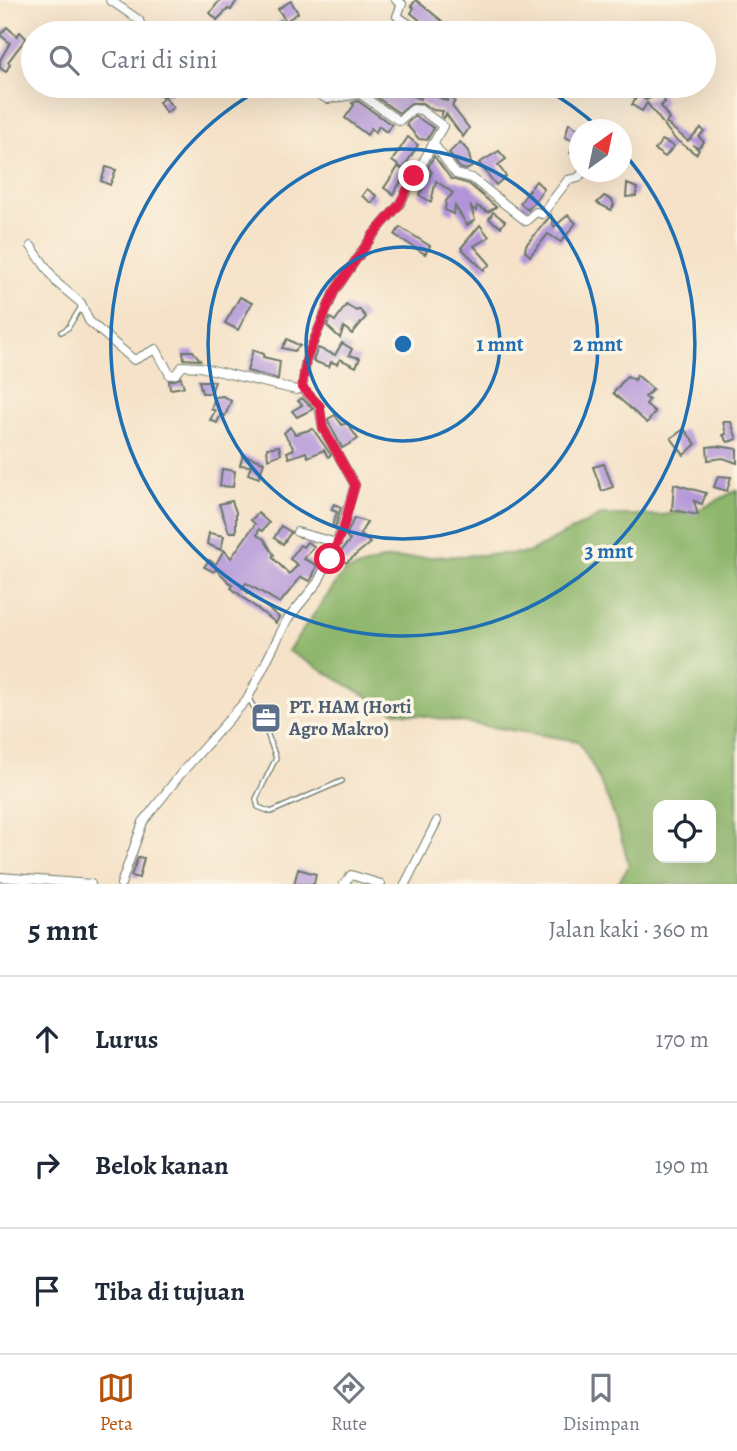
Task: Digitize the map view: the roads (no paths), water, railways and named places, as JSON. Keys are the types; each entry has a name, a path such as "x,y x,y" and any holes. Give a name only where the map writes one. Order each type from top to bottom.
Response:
{"street":[{"path":"110,0 139,21"},
{"path":"397,0 402,4 397,16 404,21"},
{"path":"302,387 306,360 334,292 368,241 399,205 439,136 442,122 421,110 413,109 399,121 366,98"},
{"path":"433,143 456,174 472,178 526,221 536,212 542,214 569,180"},
{"path":"31,246 57,283 82,306 89,321 134,360 157,350 170,375 176,374 183,366 200,367 296,390 302,387"},
{"path":"121,884 143,822 248,698 287,620 318,582 337,543 355,485 323,428 320,406 302,387"},
{"path":"297,532 337,543"},
{"path":"405,884 437,821"},
{"path":"345,884 351,874 381,884"},
{"path":"0,877 91,884"}],"lane":[{"path":"61,332 68,328 82,306"},
{"path":"248,698 265,727 276,758 256,799 258,807 271,812 342,781"}],"place":[{"name":"PT. HAM (Horti Agro Makro)","path":"266,718"}]}
